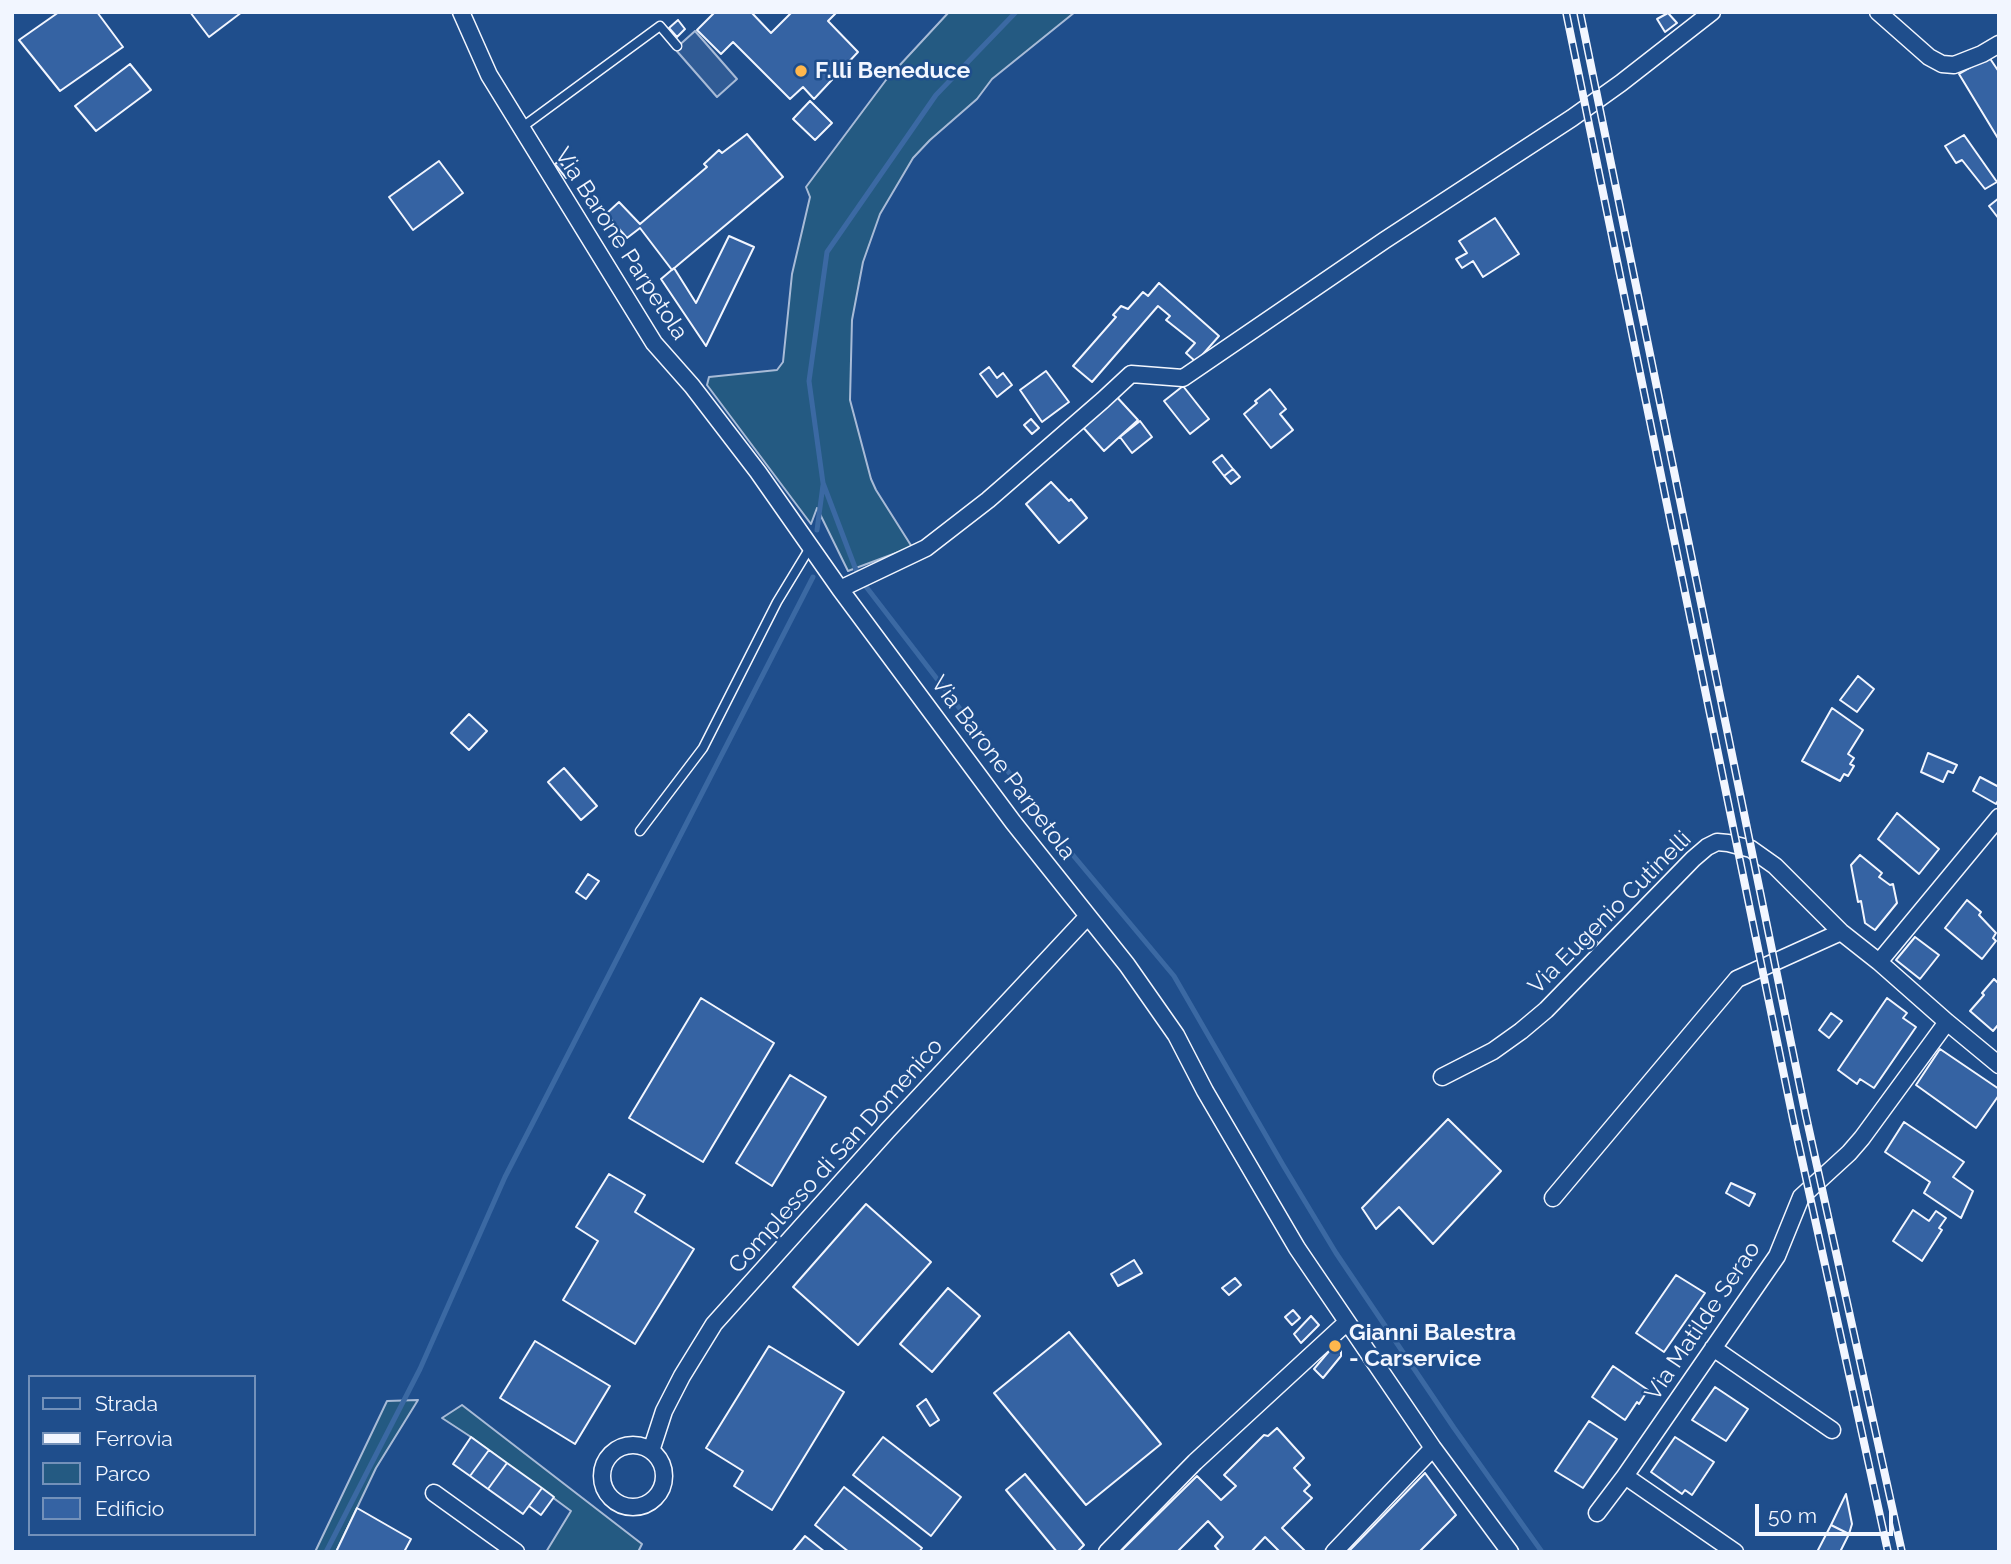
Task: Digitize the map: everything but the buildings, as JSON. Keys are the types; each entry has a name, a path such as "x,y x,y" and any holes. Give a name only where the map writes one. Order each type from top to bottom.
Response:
{"street":[{"name":"Via Barone Parpetola","path":"460,12 489,75 654,343 742,451 840,589 1013,822 1127,965 1176,1035 1274,1210 1346,1323 1510,1552"},
{"path":"840,589 926,548 988,500 1131,373 1183,378 1385,240 1572,118 1712,12"},
{"path":"1878,12 1929,57 1942,64 1954,65 1999,44"},
{"path":"1879,962 1999,817"},
{"name":"Via Eugenio Cutinelli","path":"1442,1077 1493,1051 1546,1010 1693,859 1717,842 1751,849 1775,866 1840,932 1999,1065"},
{"name":"Complesso di San Domenico","path":"651,1451 664,1411 714,1324 888,1130 1088,916"},
{"path":"1553,1198 1737,979 1840,932"},
{"name":"Via Matilde Serao","path":"1597,1513 1777,1256 1801,1197 1849,1153 1947,1022"},
{"path":"1107,1552 1195,1462 1346,1323"},
{"path":"1713,1348 1832,1430"},
{"path":"1334,1552 1433,1448"},
{"path":"1625,1476 1735,1552"},
{"path":"434,1493 516,1552"}],"lane":[{"path":"522,128 660,26 677,46"},
{"path":"640,831 703,748 777,601 811,546"}],"green space":[{"path":"949,12 1075,12 992,79 977,99 930,140 913,158 880,214 863,262 852,320 850,400 871,479 912,547 848,571 817,508 811,524 707,385 709,377 777,370 783,362 792,274 810,197 806,187 886,80"},
{"path":"418,1400 376,1468 336,1552 315,1552 387,1401"},
{"path":"462,1405 642,1544 638,1552 546,1552 571,1511 442,1418"}],"shaded area":[{"path":"695,31 737,79 717,97 675,49"}],"waterway":[{"path":"856,570 823,483 809,381 827,252 936,95 1016,12"},
{"path":"817,530 823,485"},
{"path":"326,1552 420,1369 505,1177 813,577"},
{"path":"864,584 1067,848 1174,976 1336,1253 1454,1428 1542,1552"}],"railway":[{"path":"1566,12 1793,1119 1888,1552"},
{"path":"1580,12 1806,1116 1902,1552"}],"place":[{"name":"F.lli Beneduce","path":"801,71"},
{"name":"Gianni Balestra - Carservice","path":"1335,1346"}]}
